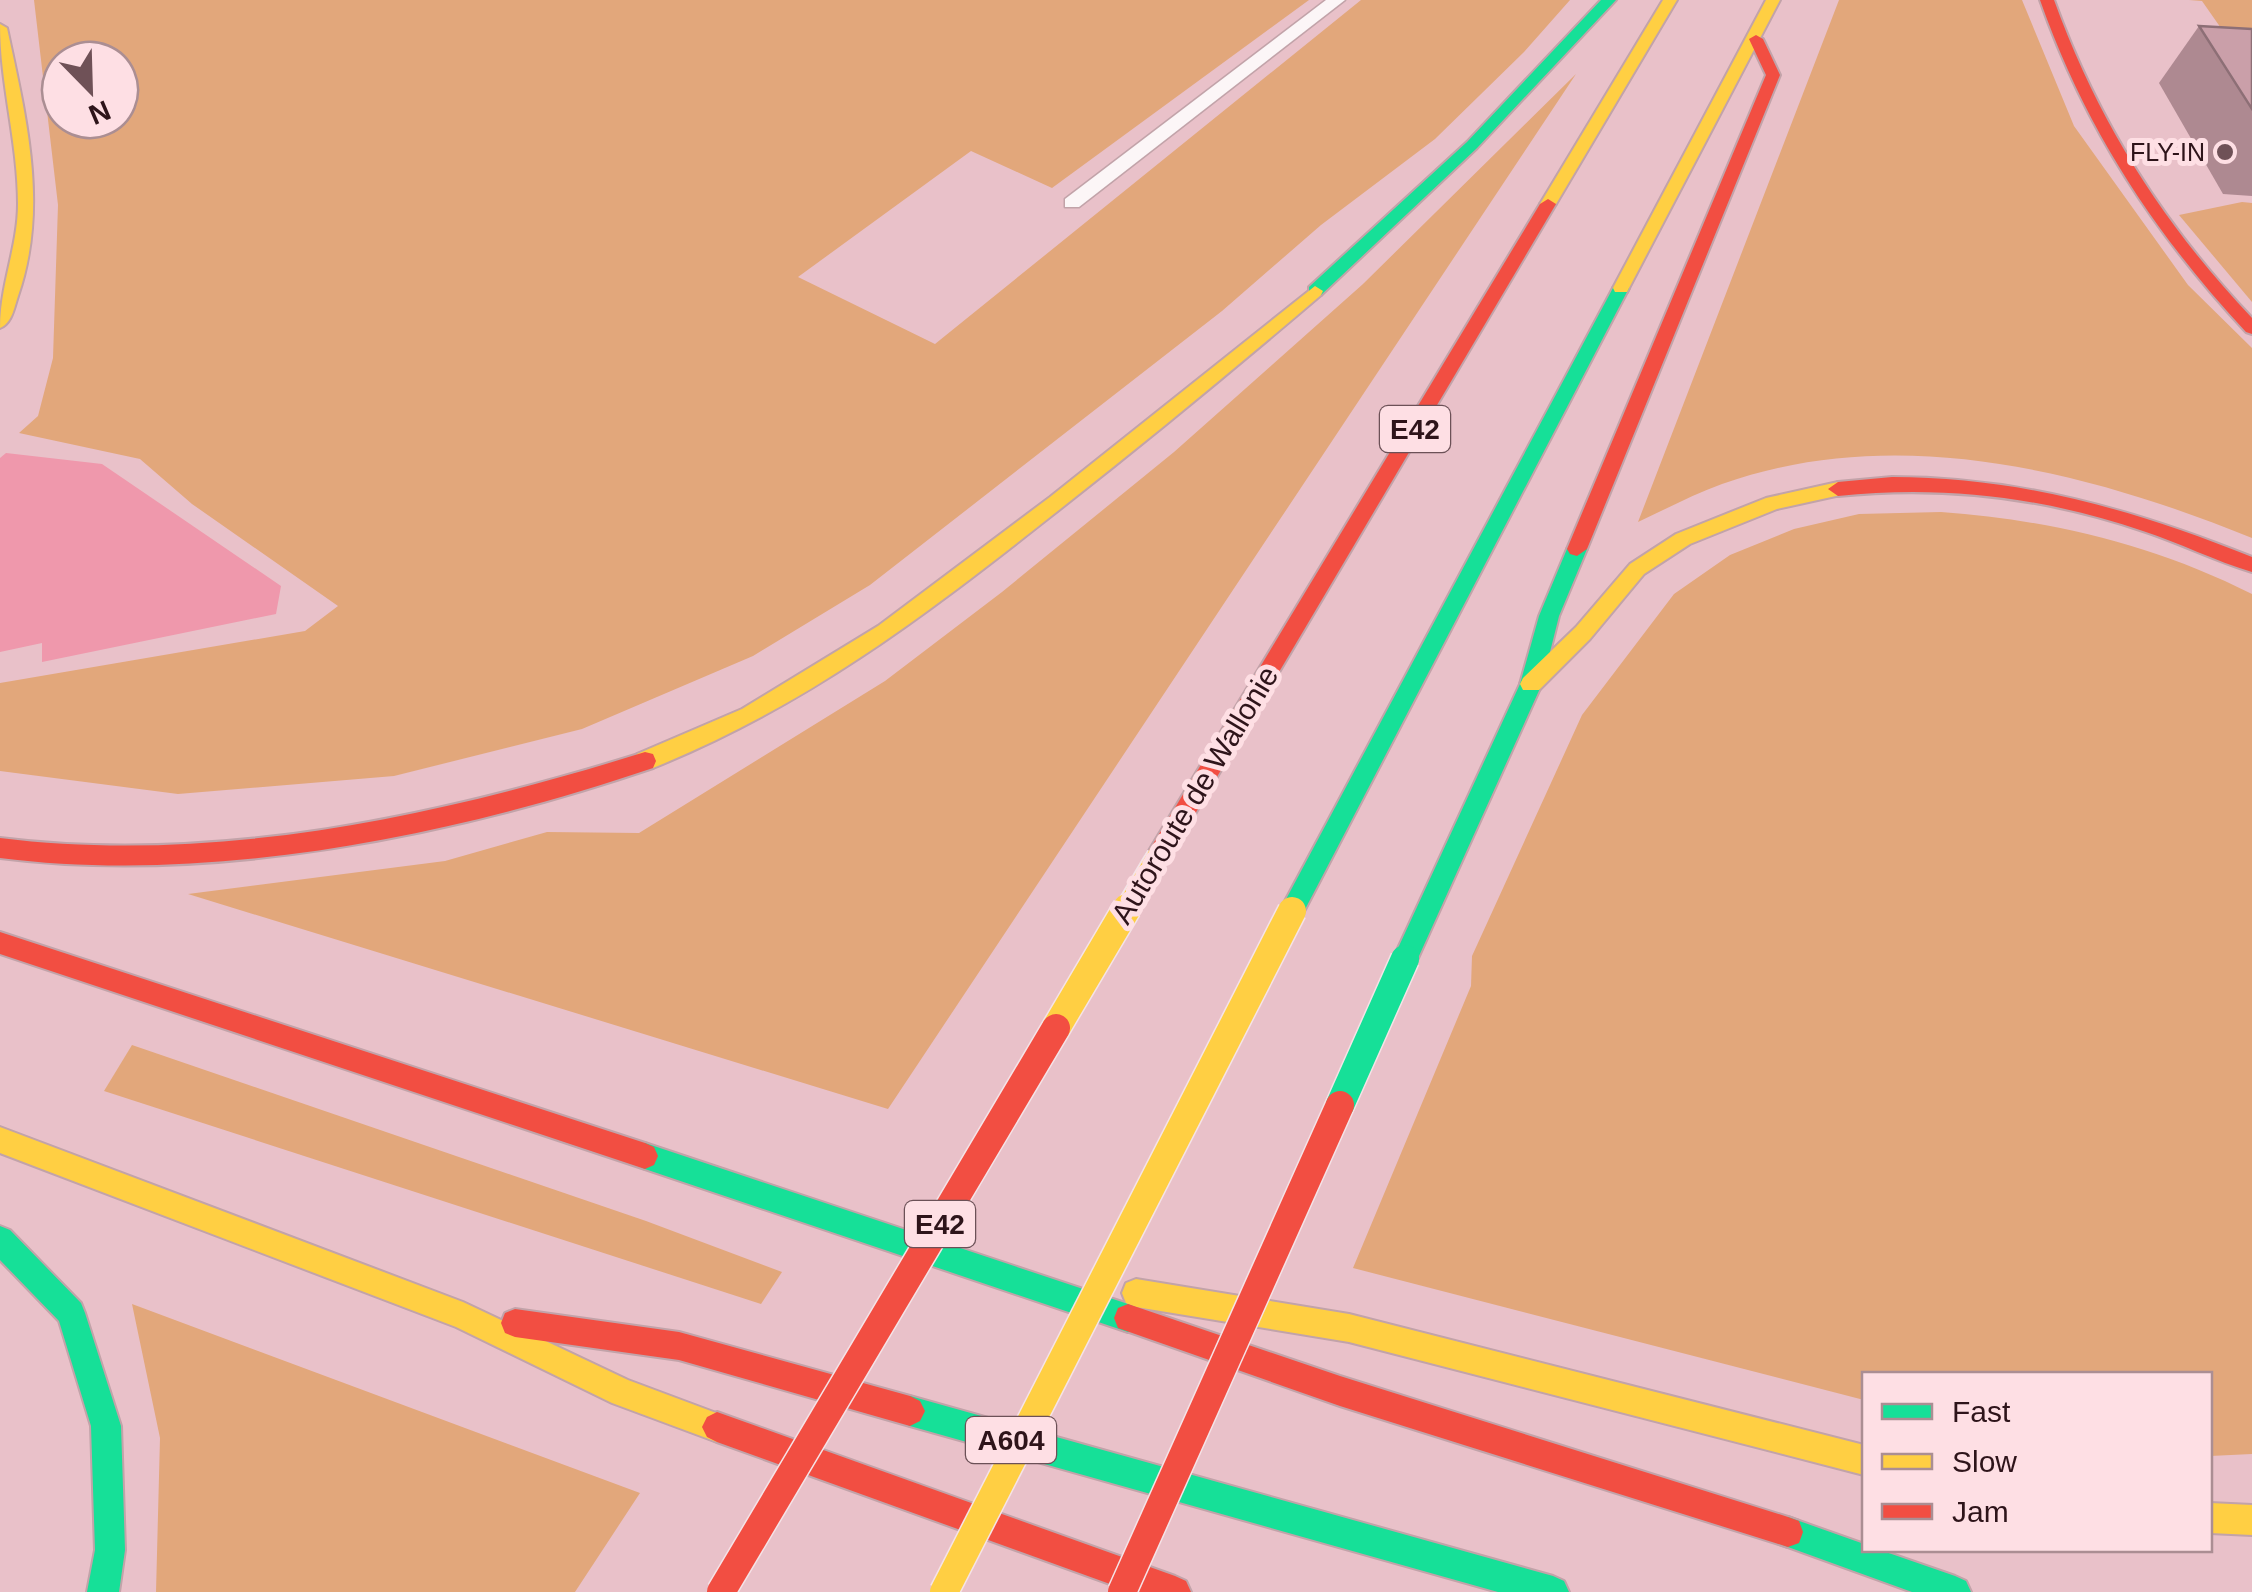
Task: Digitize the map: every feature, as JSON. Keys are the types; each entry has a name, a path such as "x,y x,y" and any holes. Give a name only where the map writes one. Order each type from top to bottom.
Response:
{"main road":[{"path":"0,848 56,854 251,851 388,829 600,777 769,708 884,634 1148,433 1362,248 1531,90 1609,0"},
{"name":"Autoroute de Wallonie","path":"721,1592 1670,0"},
{"path":"944,1592 1292,911 1773,0"},
{"path":"2047,0 2060,45 2092,116 2141,197 2216,293 2252,328"},
{"path":"0,28 24,139 32,210 22,268 0,322"},
{"path":"1122,1592 1531,684 1549,616 1773,75 1754,36"},
{"path":"1531,684 1588,628 1641,565 1688,534 1754,508 1825,488 1917,483 2010,487 2178,533 2252,565"},
{"path":"0,942 985,1268 1340,1391 1714,1505 1955,1592"},
{"name":"A604","path":"0,1140 463,1316 679,1346 1553,1592"},
{"path":"0,1240 70,1313 106,1426 110,1550 103,1592"},
{"path":"985,1268 1350,1328 1862,1459"},
{"path":"463,1316 622,1393 1175,1592"},
{"path":"2212,1518 2252,1520"}],"lane":[{"path":"1072,203 1338,0"}],"shaded area":[{"path":"34,0 1309,0 1052,188 971,151 798,277 935,344 1361,0 1570,0 1524,52 1435,139 1321,225 1222,311 870,585 753,656 582,729 394,776 178,794 0,771 0,683 305,631 338,606 192,504 140,459 19,433 38,416 53,358 58,205 50,140 140,140 140,40 40,40 40,51"},
{"path":"1839,0 2022,0 2074,126 2188,285 2252,348 2252,538 2189,514 2058,475 1923,456 1855,457 1788,466 1722,484 1638,522"},
{"path":"2189,0 2252,0 2252,42 2223,31 2202,1"},
{"path":"1576,74 888,1109 188,894 445,861 547,832 639,833 885,681 1002,592 1174,452 1363,284"},
{"path":"2252,203 2252,302 2179,215"},
{"path":"6,453 102,464 281,586 276,614 42,662 42,643 0,652 0,458"},
{"path":"1941,512 2061,528 2177,561 2252,594 2252,1454 2212,1456 2212,1372 1862,1372 1862,1399 1353,1268 1471,986 1472,956 1582,715 1674,594 1730,555 1794,529 1859,514"},
{"path":"132,1045 646,1221 782,1272 761,1304 104,1091"},
{"path":"132,1304 640,1493 575,1592 156,1592 160,1438"}],"building":[{"path":"2199,26 2252,29 2252,109"}],"traffic: fast":[{"path":"1315,291 1472,145 1609,0"},
{"path":"1292,911 1621,288"},
{"path":"1405,959 1531,684 1549,616 1577,549"},
{"path":"1340,1105 1405,959"},
{"path":"645,1156 1128,1318"},
{"path":"0,1240 71,1313 106,1426 110,1550 103,1592"},
{"path":"910,1411 1553,1592"},
{"path":"1788,1532 1955,1592"}],"traffic: slow":[{"path":"1548,204 1670,0"},
{"path":"1621,288 1773,0"},
{"path":"0,28 26,175 22,245 0,322"},
{"path":"645,761 750,715 886,631 1094,472 1315,291"},
{"path":"1531,684 1583,633 1637,569 1683,539 1773,503 1838,489"},
{"path":"1056,1028 1158,856"},
{"path":"944,1592 1292,911"},
{"path":"0,1140 463,1316 622,1393 717,1427"},
{"path":"1136,1293 1349,1328 1862,1459"},
{"path":"2212,1518 2252,1520"}],"traffic: jam":[{"path":"2047,0 2083,92 2130,176 2186,254 2252,328"},
{"path":"1577,549 1773,75 1756,39"},
{"path":"1158,856 1548,204"},
{"path":"1838,489 1946,484 2050,498 2151,526 2252,565"},
{"path":"0,848 54,853 145,853 336,837 521,798 645,761"},
{"path":"0,943 645,1156"},
{"path":"721,1592 1056,1028"},
{"path":"1122,1592 1340,1105"},
{"path":"1128,1318 1340,1391 1788,1532"},
{"path":"515,1323 679,1346 910,1411"},
{"path":"717,1427 1175,1592"}],"place":[{"name":"FLY-IN","path":"2225,152"}]}
